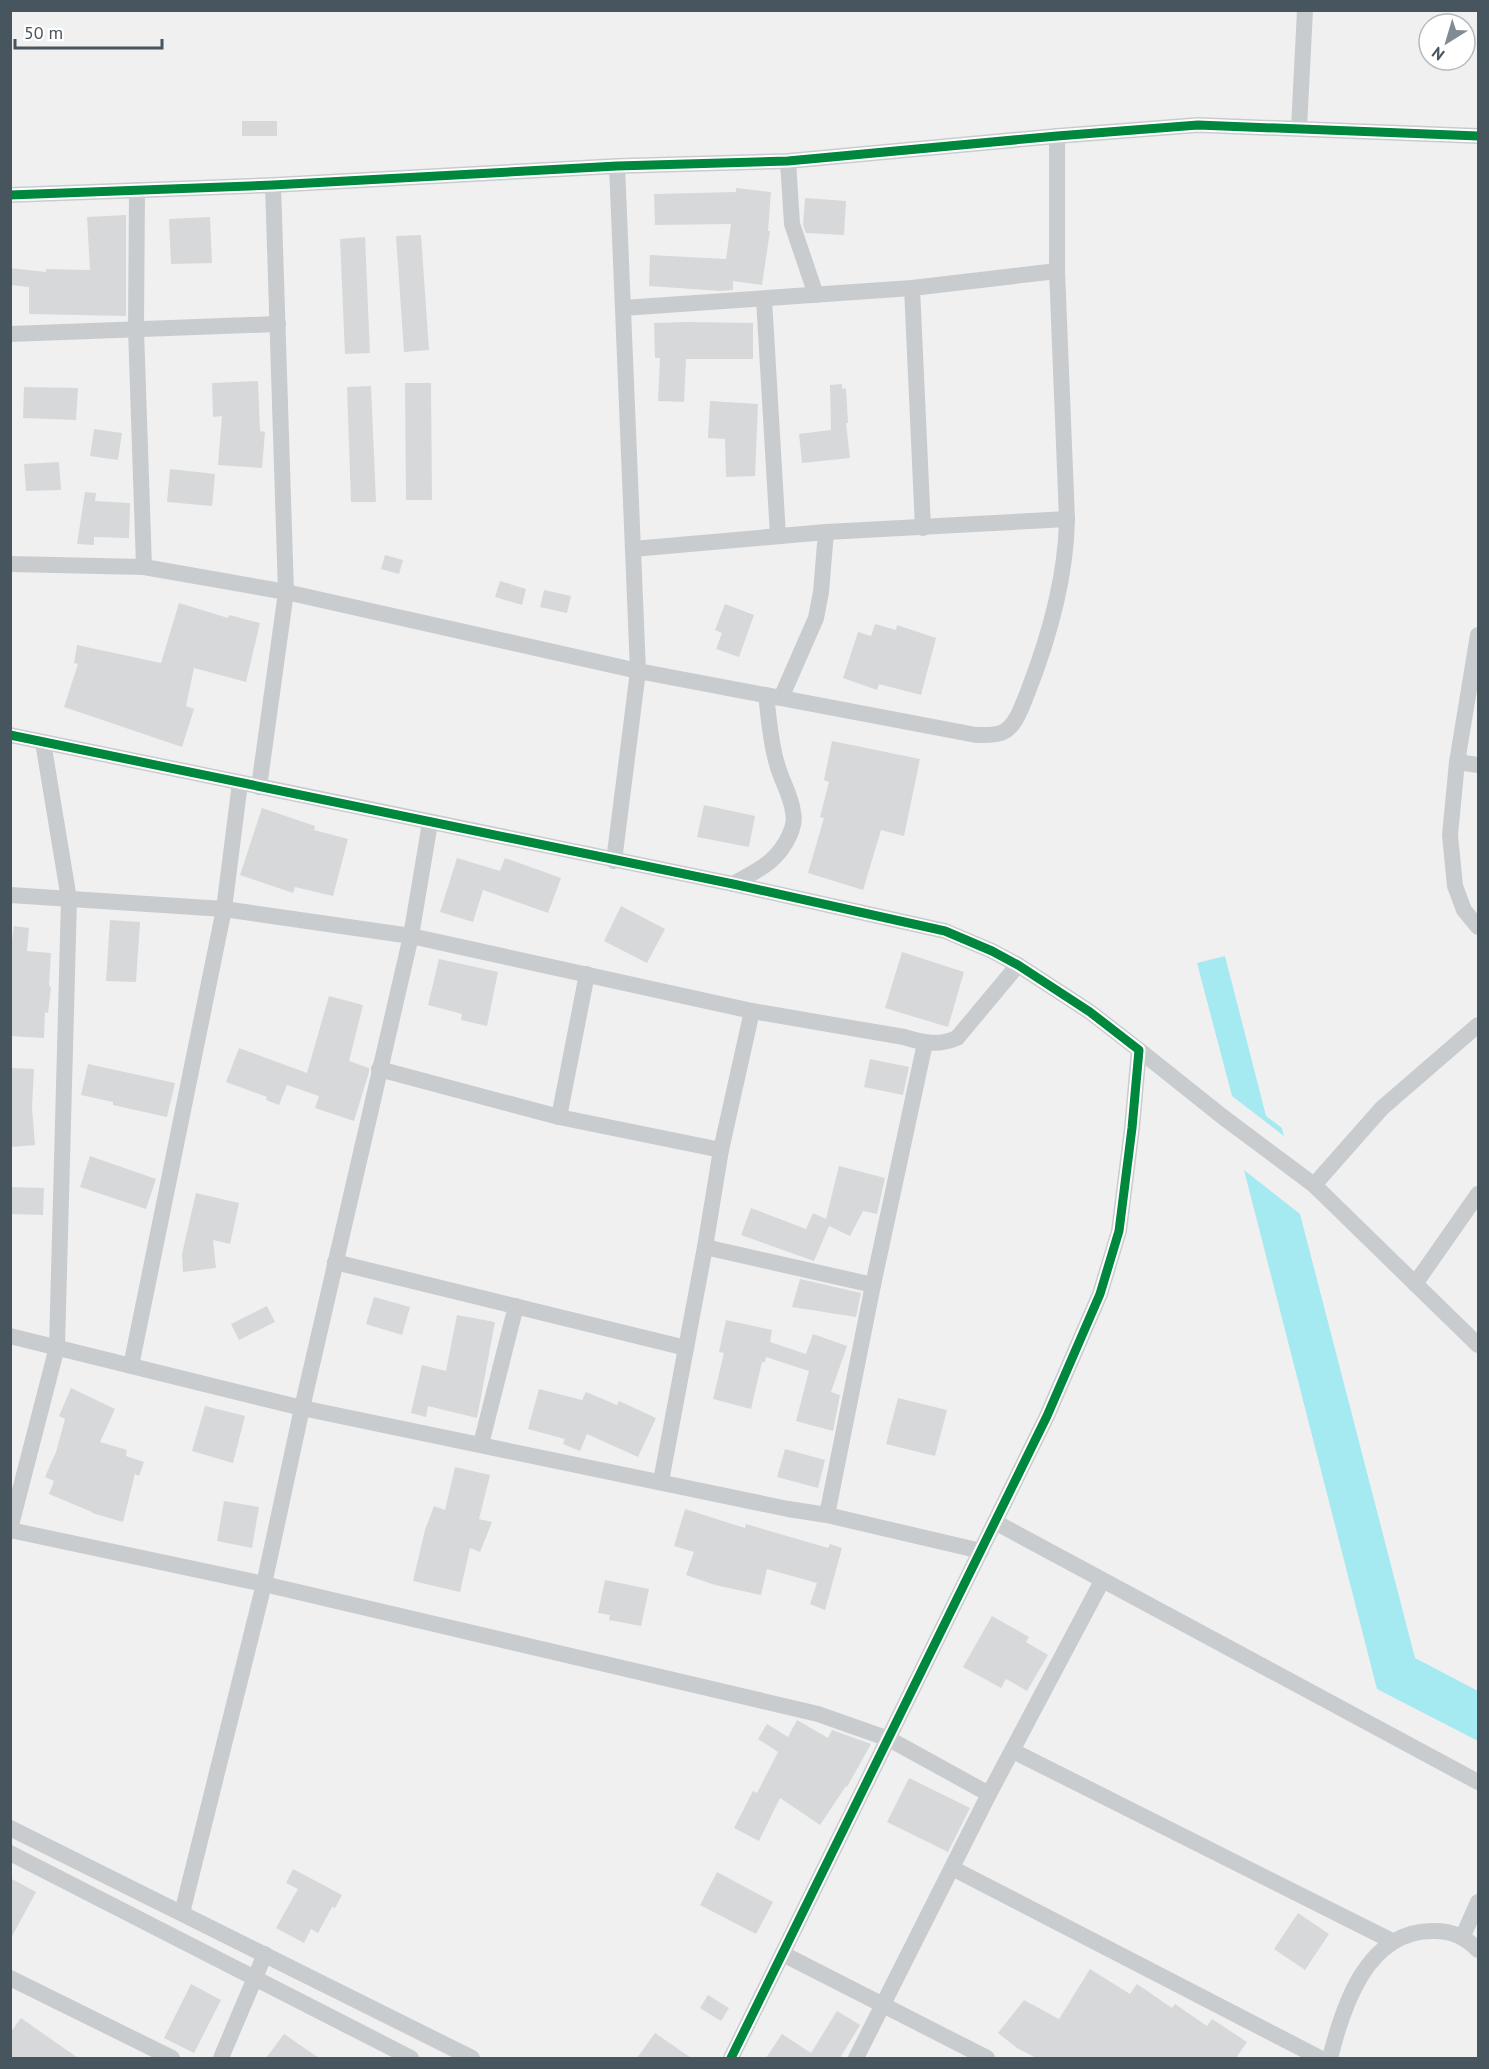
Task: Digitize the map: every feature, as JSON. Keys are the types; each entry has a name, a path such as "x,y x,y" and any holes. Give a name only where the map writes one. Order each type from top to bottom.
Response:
{"street":[{"path":"1299,128 1305,10"},
{"path":"10,195 273,185 617,166 788,161 1057,136 1198,126 1479,136"},
{"path":"10,564 144,567 286,592 638,671 976,735 1003,732 1014,722 1044,651 1067,544 1057,271 1057,136"},
{"path":"788,161 792,224 816,295"},
{"path":"614,861 638,671 617,166"},
{"path":"259,787 286,592 273,185"},
{"path":"137,190 136,329 144,567"},
{"path":"623,308 912,288 1057,271"},
{"path":"912,288 923,528"},
{"path":"765,299 778,536"},
{"path":"10,334 278,324"},
{"path":"633,549 826,532 1067,519"},
{"path":"733,884 764,867 783,850 793,826 794,814 791,802 777,765 771,739 774,697 816,618 821,592 826,532"},
{"path":"1479,635 1457,762 1450,835 1455,886 1464,910 1479,927"},
{"path":"10,735 733,884 945,931 1018,965 1090,1012 1222,1117 1286,1163 1314,1185 1479,1345"},
{"path":"43,742 69,899 57,1347 10,1529 264,1584 818,1714 889,1739 989,1794"},
{"path":"1457,762 1479,765"},
{"path":"131,1365 224,909 240,783"},
{"path":"182,1913 264,1584 335,1262 411,936 430,823"},
{"path":"10,895 224,909 411,936 752,1011 904,1037 925,1043 944,1044 957,1038 1018,965"},
{"path":"559,1117 587,974"},
{"path":"660,1481 705,1247 720,1150 752,1011"},
{"path":"1314,1185 1382,1108 1479,1025"},
{"path":"827,1515 925,1043"},
{"path":"731,2058 1047,1416 1100,1294 1119,1231 1139,1050"},
{"path":"379,1069 559,1117 720,1150"},
{"path":"1415,1284 1478,1195"},
{"path":"705,1247 873,1285"},
{"path":"335,1262 686,1348"},
{"path":"481,1444 516,1306"},
{"path":"10,1336 302,1408 788,1509 827,1515 981,1551"},
{"path":"995,1522 1479,1782"},
{"path":"856,2058 989,1794 1102,1581"},
{"path":"1013,1751 1392,1941"},
{"path":"10,1828 470,2058"},
{"path":"10,1853 411,2058"},
{"path":"952,1868 1320,2058"},
{"path":"112,1905 123,1884"},
{"path":"1463,1936 1479,1902"},
{"path":"1330,2058 1350,1994 1367,1966 1392,1941 1418,1931 1447,1931 1463,1936 1479,1950"},
{"path":"221,2058 265,1954"},
{"path":"783,1954 987,2058"},
{"path":"10,1978 172,2058"},
{"path":"345,2025 357,2000"}],"water":[{"path":"1225,956 1266,1116 1282,1128 1284,1136 1232,1096 1197,963"},
{"path":"1244,1170 1300,1214 1415,1658 1478,1691 1478,1741 1377,1689"}],"building":[{"path":"242,121 277,121 277,136 242,136"},
{"path":"736,188 771,192 768,231 770,231 762,285 733,281 733,290 721,291 649,286 650,255 726,259 731,224 655,225 654,194 736,192"},
{"path":"805,198 846,201 844,235 806,233 803,225"},
{"path":"126,215 126,316 29,314 29,287 10,285 10,268 46,272 46,269 90,270 87,217"},
{"path":"210,217 212,263 171,264 169,219"},
{"path":"421,235 429,350 404,352 396,236"},
{"path":"365,237 370,353 345,354 340,239"},
{"path":"654,323 753,323 753,359 686,359 684,402 658,401 660,358 655,358"},
{"path":"258,381 260,431 265,432 262,468 218,465 222,416 213,417 212,383"},
{"path":"405,383 431,383 432,500 406,500"},
{"path":"842,384 842,389 846,388 848,423 846,423 850,458 802,463 799,434 831,430 830,385"},
{"path":"371,386 376,502 351,502 347,387"},
{"path":"24,387 78,388 76,420 23,418"},
{"path":"710,401 758,404 755,476 726,477 725,439 708,438"},
{"path":"94,429 122,433 118,460 90,456"},
{"path":"59,462 61,490 26,491 24,464"},
{"path":"170,469 215,474 212,506 167,502"},
{"path":"85,492 96,493 95,501 130,503 129,538 94,537 94,545 77,544"},
{"path":"385,555 403,560 399,574 381,569"},
{"path":"500,581 526,589 522,605 495,597"},
{"path":"544,590 571,596 567,613 540,607"},
{"path":"179,603 228,618 229,615 260,623 246,682 194,668 186,706 194,709 182,747 64,707 78,664 74,663 77,645 161,663"},
{"path":"725,604 754,615 739,657 716,649 722,633 715,630"},
{"path":"875,624 896,630 897,625 936,638 921,695 879,684 877,690 843,678 858,632 871,636"},
{"path":"832,741 920,759 904,836 881,830 863,890 808,873 824,818 820,817 829,782 824,780"},
{"path":"704,805 755,816 749,847 697,837"},
{"path":"262,808 315,826 314,830 348,839 333,896 295,887 293,893 240,875"},
{"path":"457,858 500,871 505,858 561,878 548,913 483,890 473,922 440,912"},
{"path":"621,906 665,929 647,963 604,941"},
{"path":"110,920 140,922 136,982 106,981"},
{"path":"14,926 29,928 27,951 51,953 49,986 51,987 48,1013 45,1012 44,1038 10,1036 10,953"},
{"path":"902,952 964,972 948,1027 885,1008"},
{"path":"439,959 498,972 487,1026 461,1020 462,1014 428,1005"},
{"path":"329,996 363,1005 349,1061 369,1068 369,1072 354,1121 315,1108 319,1096 287,1085 279,1105 266,1100 267,1097 226,1082 239,1048 307,1073"},
{"path":"870,1059 909,1067 903,1095 864,1087"},
{"path":"88,1064 175,1083 167,1117 81,1095"},
{"path":"10,1068 34,1069 32,1108 35,1145 10,1147"},
{"path":"90,1156 156,1179 146,1209 80,1187"},
{"path":"839,1166 885,1178 877,1214 863,1211 850,1236 829,1226 814,1261 741,1235 751,1208 806,1229 813,1213 826,1219"},
{"path":"10,1187 44,1188 43,1215 10,1214"},
{"path":"196,1193 239,1203 230,1244 213,1240 216,1268 183,1272 182,1254"},
{"path":"800,1279 861,1293 856,1317 792,1307"},
{"path":"374,1297 410,1307 402,1335 366,1324"},
{"path":"267,1306 275,1322 239,1340 231,1324"},
{"path":"457,1315 495,1322 477,1418 428,1406 426,1417 411,1413 422,1365 446,1371"},
{"path":"726,1320 772,1330 770,1342 806,1354 813,1334 847,1346 831,1392 840,1395 833,1431 796,1421 809,1371 766,1357 765,1362 762,1362 751,1409 713,1399 724,1353 719,1352"},
{"path":"71,1388 115,1409 100,1442 127,1450 126,1456 144,1462 139,1476 135,1474 123,1522 92,1513 49,1494 54,1481 45,1477 56,1452 65,1419 59,1416"},
{"path":"539,1389 582,1400 586,1392 617,1405 619,1401 656,1418 638,1457 587,1434 580,1451 563,1444 565,1439 528,1429"},
{"path":"898,1398 947,1410 935,1456 886,1444"},
{"path":"205,1406 245,1416 233,1463 192,1451"},
{"path":"785,1449 825,1460 818,1488 777,1477"},
{"path":"455,1467 490,1475 479,1519 492,1522 480,1552 470,1548 460,1592 413,1581 425,1530 434,1506 445,1510"},
{"path":"224,1501 259,1507 252,1548 217,1541"},
{"path":"685,1509 745,1528 746,1524 828,1548 830,1544 842,1548 825,1610 810,1604 817,1583 767,1569 761,1595 715,1585 686,1575 694,1552 674,1546"},
{"path":"605,1580 649,1589 641,1626 609,1620 610,1615 598,1613"},
{"path":"992,1616 1029,1637 1026,1642 1048,1655 1027,1691 1006,1679 1001,1688 963,1667"},
{"path":"797,1720 828,1738 832,1730 871,1744 847,1787 820,1825 780,1798 759,1841 734,1828 753,1791 757,1793 778,1752 758,1739 767,1724 788,1737"},
{"path":"909,1778 970,1808 948,1852 887,1822"},
{"path":"293,1869 342,1895 335,1908 332,1907 318,1933 311,1929 304,1943 276,1928 298,1889 286,1883"},
{"path":"717,1872 773,1902 756,1934 700,1905"},
{"path":"10,1878 36,1892 10,1940"},
{"path":"1298,1913 1329,1934 1305,1970 1274,1949"},
{"path":"1090,1969 1130,1994 1137,1984 1172,2008 1175,2004 1207,2026 1212,2019 1247,2042 1236,2058 1036,2058 1017,2048 998,2033 1024,2000 1059,2019"},
{"path":"191,1984 221,2000 194,2053 164,2038"},
{"path":"708,1995 729,2008 721,2021 700,2008"},
{"path":"837,2011 860,2025 840,2058 766,2058 782,2034 811,2053"},
{"path":"21,2018 78,2058 10,2058 10,2033"},
{"path":"655,2033 691,2058 637,2058"},
{"path":"284,2034 319,2058 266,2058"}],"cycle path":[{"path":"10,195 273,185 617,166 788,161 1198,125 1478,136"},
{"path":"10,735 733,884 945,931 1018,965 1090,1012 1139,1050 1119,1231 1100,1294 1047,1416 731,2058"}]}
